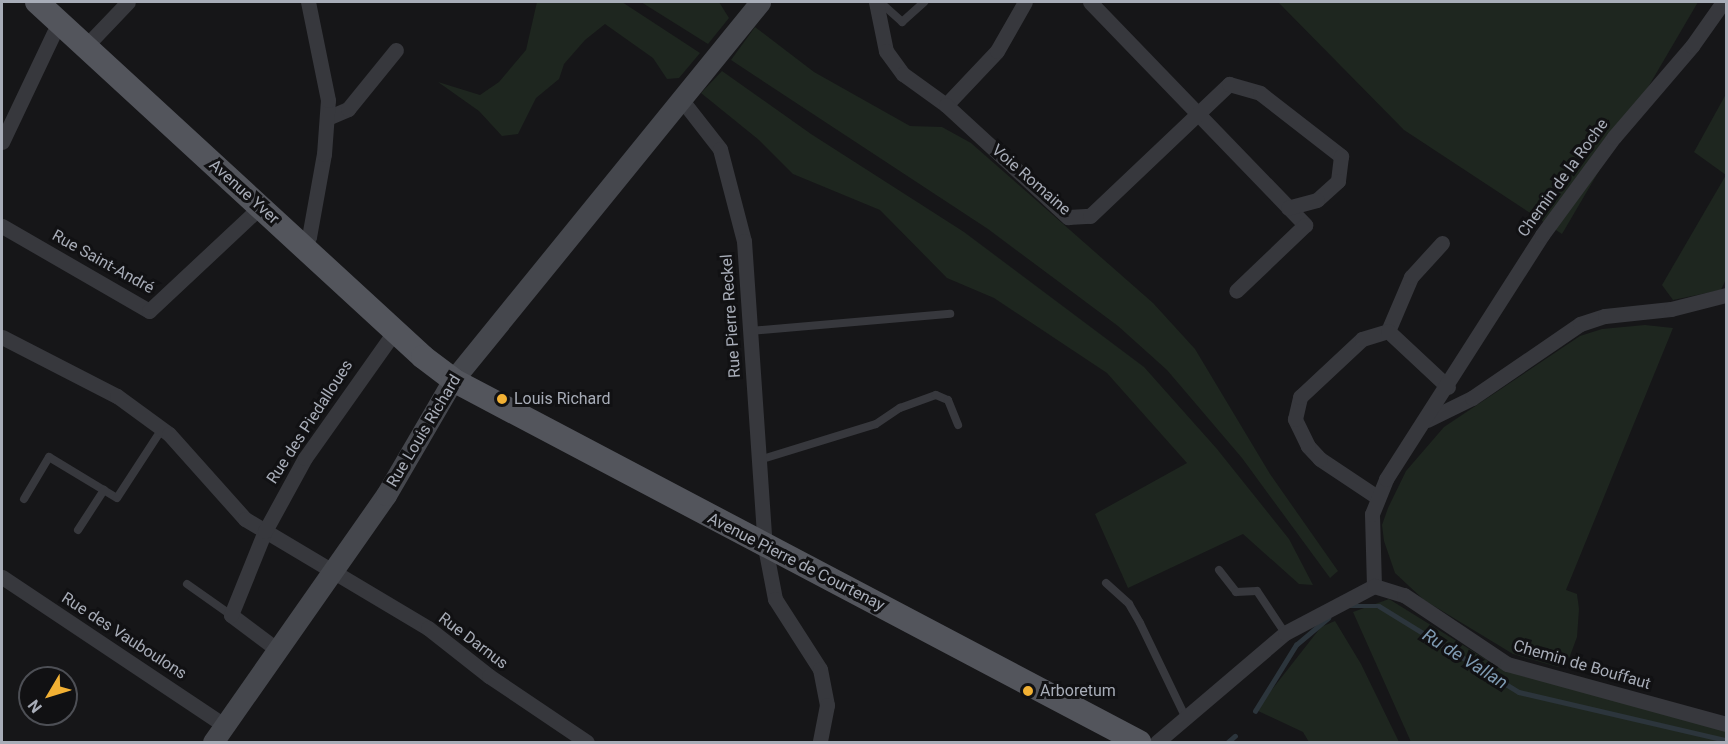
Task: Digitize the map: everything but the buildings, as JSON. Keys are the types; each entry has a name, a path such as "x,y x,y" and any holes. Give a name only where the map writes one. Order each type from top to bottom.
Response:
{"main road":[{"name":"Avenue Yver","path":"37,2 395,332 453,380"},
{"name":"Rue Louis Richard","path":"219,734 386,495 453,380 726,41 760,2"},
{"name":"Avenue Pierre de Courtenay","path":"453,380 765,547 1032,682 1139,742"}],"street":[{"path":"86,47 128,2"},
{"path":"302,246 309,237 328,100 319,44 308,2"},
{"name":"Voie Romaine","path":"878,2 886,51 903,74 946,105 1068,217 1090,216 1228,84 1260,93 1341,156 1338,181 1317,200 1288,208"},
{"path":"946,105 997,51 1025,2"},
{"path":"1090,2 1305,225 1236,291"},
{"name":"Chemin de la Roche","path":"1374,586 1371,535 1377,497 1542,235 1614,137 1692,46 1723,2"},
{"path":"2,142 59,22"},
{"path":"327,118 348,109 396,50"},
{"name":"Rue Pierre Reckel","path":"681,99 720,149 744,241 765,547 774,599 820,669 826,705 820,742"},
{"name":"Rue Saint-André","path":"2,226 150,310 260,207"},
{"path":"1377,497 1314,453 1299,432 1295,409 1308,388 1362,339 1388,331 1411,277 1442,243"},
{"path":"1427,420 1472,398 1580,324 1605,316 1671,309 1726,295"},
{"path":"1388,331 1448,387"},
{"name":"Rue des Piedalloues","path":"231,615 265,531 305,458 395,332"},
{"name":"Rue Darnus","path":"2,337 117,396 162,429 245,519 428,628 489,676 587,742"},
{"name":"Rue des Vauboulons","path":"2,577 159,680 219,734"},
{"path":"1157,742 1187,719 1285,633 1374,586"},
{"name":"Chemin de Bouffaut","path":"1374,586 1404,595 1507,664 1726,724"},
{"path":"231,615 279,651"}],"lane":[{"name":"Voie Romaine","path":"878,2 902,22 924,2"},
{"path":"750,331 950,314"},
{"path":"759,460 876,424 900,408 936,395 948,400 958,425"},
{"path":"24,499 49,457 117,498 162,429"},
{"path":"78,530 104,490"},
{"path":"1219,570 1236,592 1257,591 1285,633"},
{"path":"1106,583 1129,604 1187,719"},
{"path":"188,584 231,615"}],"shaded area":[{"path":"537,2 622,2 700,53 679,78 667,79 653,58 605,24 585,40 564,64 559,79 536,98 518,134 502,136 479,111 438,82 480,95 499,82 526,50"},
{"path":"641,2 719,2 729,18 708,44"},
{"path":"1278,2 1698,2 1562,234 1404,130"},
{"path":"755,27 814,72 910,126 942,127 971,143 1153,303 1195,349 1270,474 1338,571 1330,578 1242,458 1167,370 1118,326 988,229 731,60"},
{"path":"722,71 811,134 964,232 1144,367 1217,449 1289,539 1313,585 1299,584 1243,534 1128,588 1095,514 1187,463 1107,373 994,298 947,278 880,210 793,174 759,140 701,93"},
{"path":"1726,94 1726,175 1694,152"},
{"path":"1726,175 1726,279 1721,290 1673,300 1662,285"},
{"path":"1645,325 1673,328 1566,590 1577,594 1579,609 1577,637 1567,664 1558,667 1513,654 1424,600 1395,573 1384,541 1382,525 1388,508 1406,471 1444,427 1580,336 1602,329"},
{"path":"1389,599 1503,670 1726,731 1726,742 1411,742 1353,612"},
{"path":"1335,621 1361,664 1399,742 1309,742 1303,732 1256,710 1321,627"}],"waterway":[{"name":"Ru de Vallan","path":"1349,606 1379,606 1519,692 1726,740"},
{"name":"Ru de Vallan","path":"1255,711 1296,645 1328,618"},
{"name":"Ru de Vallan","path":"1228,742 1235,736"}],"place":[{"name":"Louis Richard","path":"502,399"},
{"name":"Arboretum","path":"1028,691"}]}
